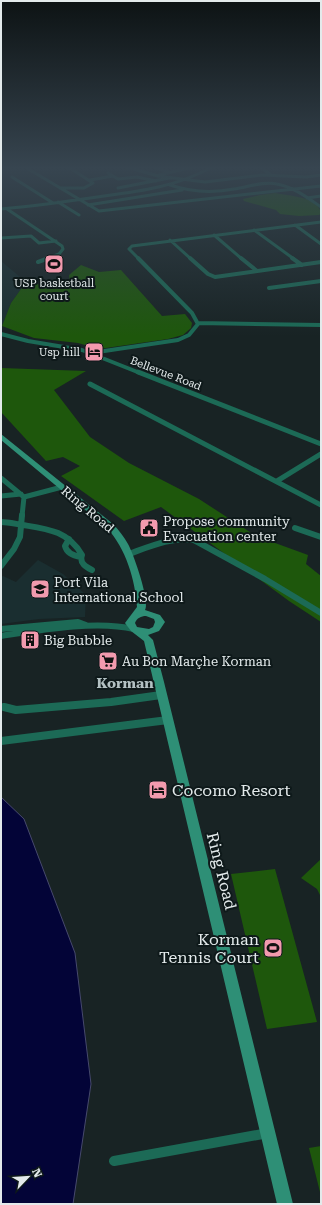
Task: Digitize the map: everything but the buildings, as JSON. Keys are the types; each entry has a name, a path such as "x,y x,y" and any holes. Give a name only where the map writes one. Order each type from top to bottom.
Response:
{"main road":[{"name":"Ring Road","path":"1,436 117,533 129,554 138,582 142,604"},
{"path":"142,604 151,614 157,617 160,622 158,627 151,635 136,630 131,626 134,617 142,604"},
{"path":"134,617 151,614"},
{"name":"Ring Road","path":"151,635 162,695 285,1204"}],"street":[{"path":"29,223 56,241 62,249 58,254 38,262"},
{"path":"198,323 192,313 129,249 135,245 170,240 310,223"},
{"path":"295,225 321,244"},
{"path":"254,230 302,265"},
{"path":"1,238 23,235 31,236 39,243 56,241"},
{"path":"214,235 258,271"},
{"path":"170,240 208,274 215,276 321,262"},
{"path":"269,288 321,281"},
{"path":"198,323 321,325"},
{"path":"91,353 184,338 196,328 198,323"},
{"name":"Bellevue Road","path":"1,334 28,341 69,347 91,353 321,444"},
{"path":"90,384 223,455 278,481 321,505"},
{"path":"278,481 321,454"},
{"path":"1,478 22,495"},
{"path":"1,496 22,495 62,487"},
{"path":"1,566 10,555 20,537 22,495"},
{"path":"1,522 31,525 53,530 69,539 80,550 82,555 80,557 81,561 85,567 92,570"},
{"path":"295,528 321,537"},
{"path":"69,539 65,546 66,550 72,555 80,557"},
{"path":"129,554 173,540 194,540 265,579 321,613"},
{"path":"118,625 134,617"},
{"path":"1,629 118,625 136,630"},
{"path":"1,635 26,628"},
{"path":"4,707 16,710 162,695"},
{"path":"1,741 168,720"},
{"path":"114,1161 268,1133"}],"shaded area":[{"path":"1,261 26,282 11,303 1,329"},
{"name":"Port Vila International School","path":"38,560 63,574 86,595 85,617 39,619 1,624 1,577 3,576 16,582"},
{"path":"1,797 24,819 75,953 91,1084 73,1204 1,1204"}],"green space":[{"path":"81,265 99,272 121,270 162,316 185,314 192,323 191,328 183,335 168,339 99,349 78,343 34,338 2,326 11,303 26,282 47,286 70,283 69,275"},
{"path":"1,368 86,371 54,390 90,437 129,463 199,499 256,536 308,555 306,564 321,576 321,622 289,601 161,507 124,521 61,476 80,466 63,457 46,461 1,412"},
{"path":"321,859 321,897 317,889 301,878"},
{"name":"Korman Tennis Court","path":"275,869 317,1022 267,1029 231,874"},
{"path":"321,1146 321,1196 309,1148"}],"place":[{"name":"USP basketball court","path":"54,264"},
{"name":"Usp hill","path":"94,352"},
{"name":"Propose community Evacuation center","path":"149,528"},
{"name":"Port Vila International School","path":"40,589"},
{"name":"Big Bubble","path":"30,640"},
{"name":"Au Bon Marçhe Korman","path":"108,661"},
{"name":"Cocomo Resort","path":"158,790"},
{"name":"Korman Tennis Court","path":"273,948"}],"district":[{"name":"Korman","path":"125,683"}]}
